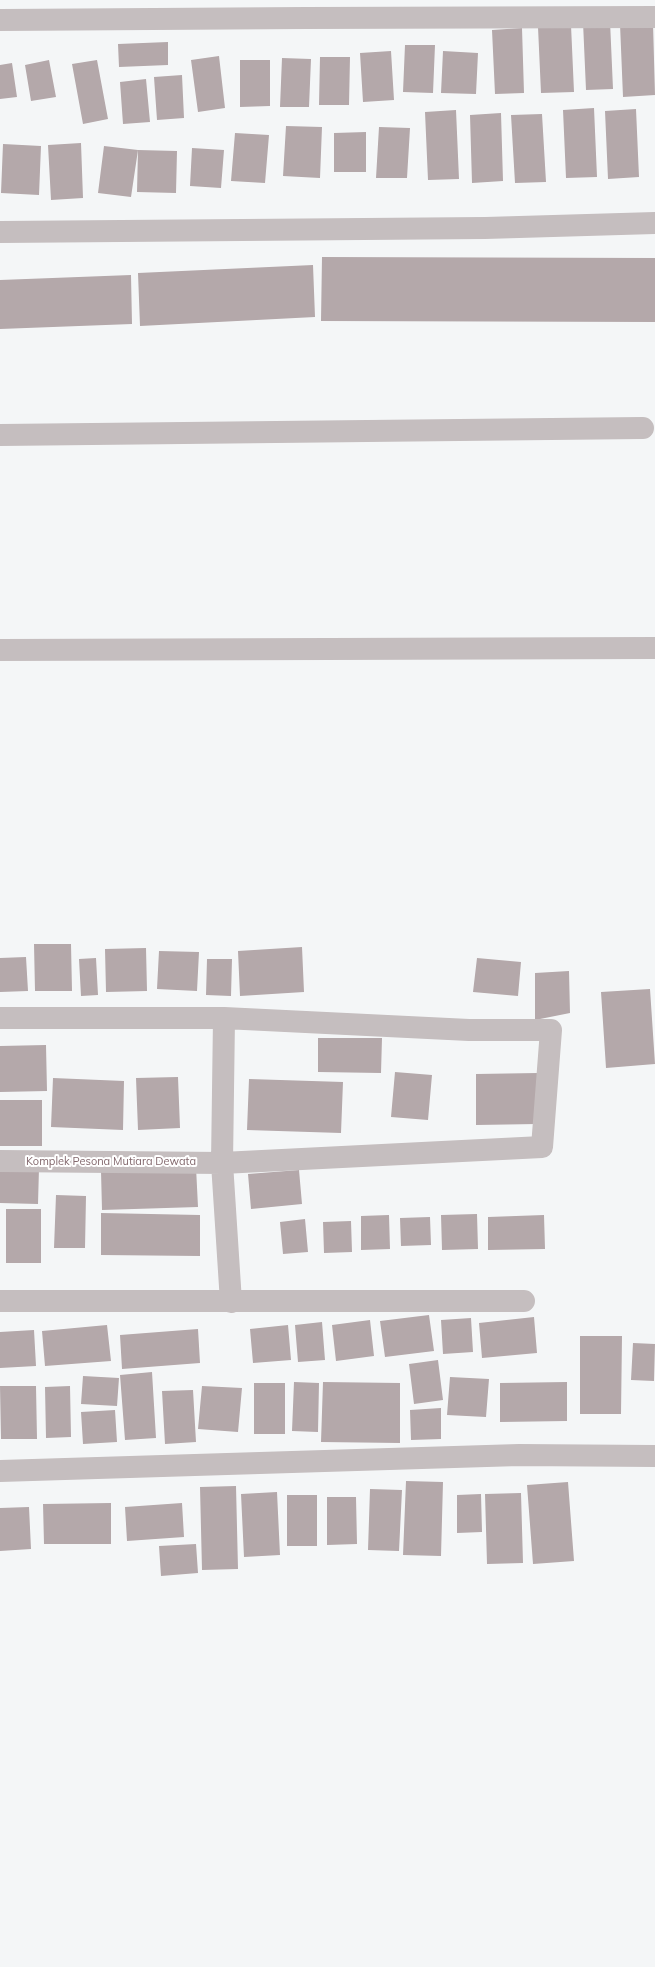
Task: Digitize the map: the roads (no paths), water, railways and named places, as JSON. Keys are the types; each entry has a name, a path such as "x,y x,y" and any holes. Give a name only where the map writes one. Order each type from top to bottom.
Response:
{"street":[{"path":"0,20 655,17"},
{"path":"0,232 485,228 655,223"},
{"path":"0,435 643,428"},
{"path":"0,650 655,648"},
{"path":"0,1018 224,1018 222,1163 231,1302"},
{"name":"Komplek Pesona Mutiara Dewata","path":"0,1161 222,1163 542,1147 551,1030 469,1030 224,1018"},
{"path":"0,1301 524,1301"},
{"path":"0,1471 519,1455 655,1456"}]}
